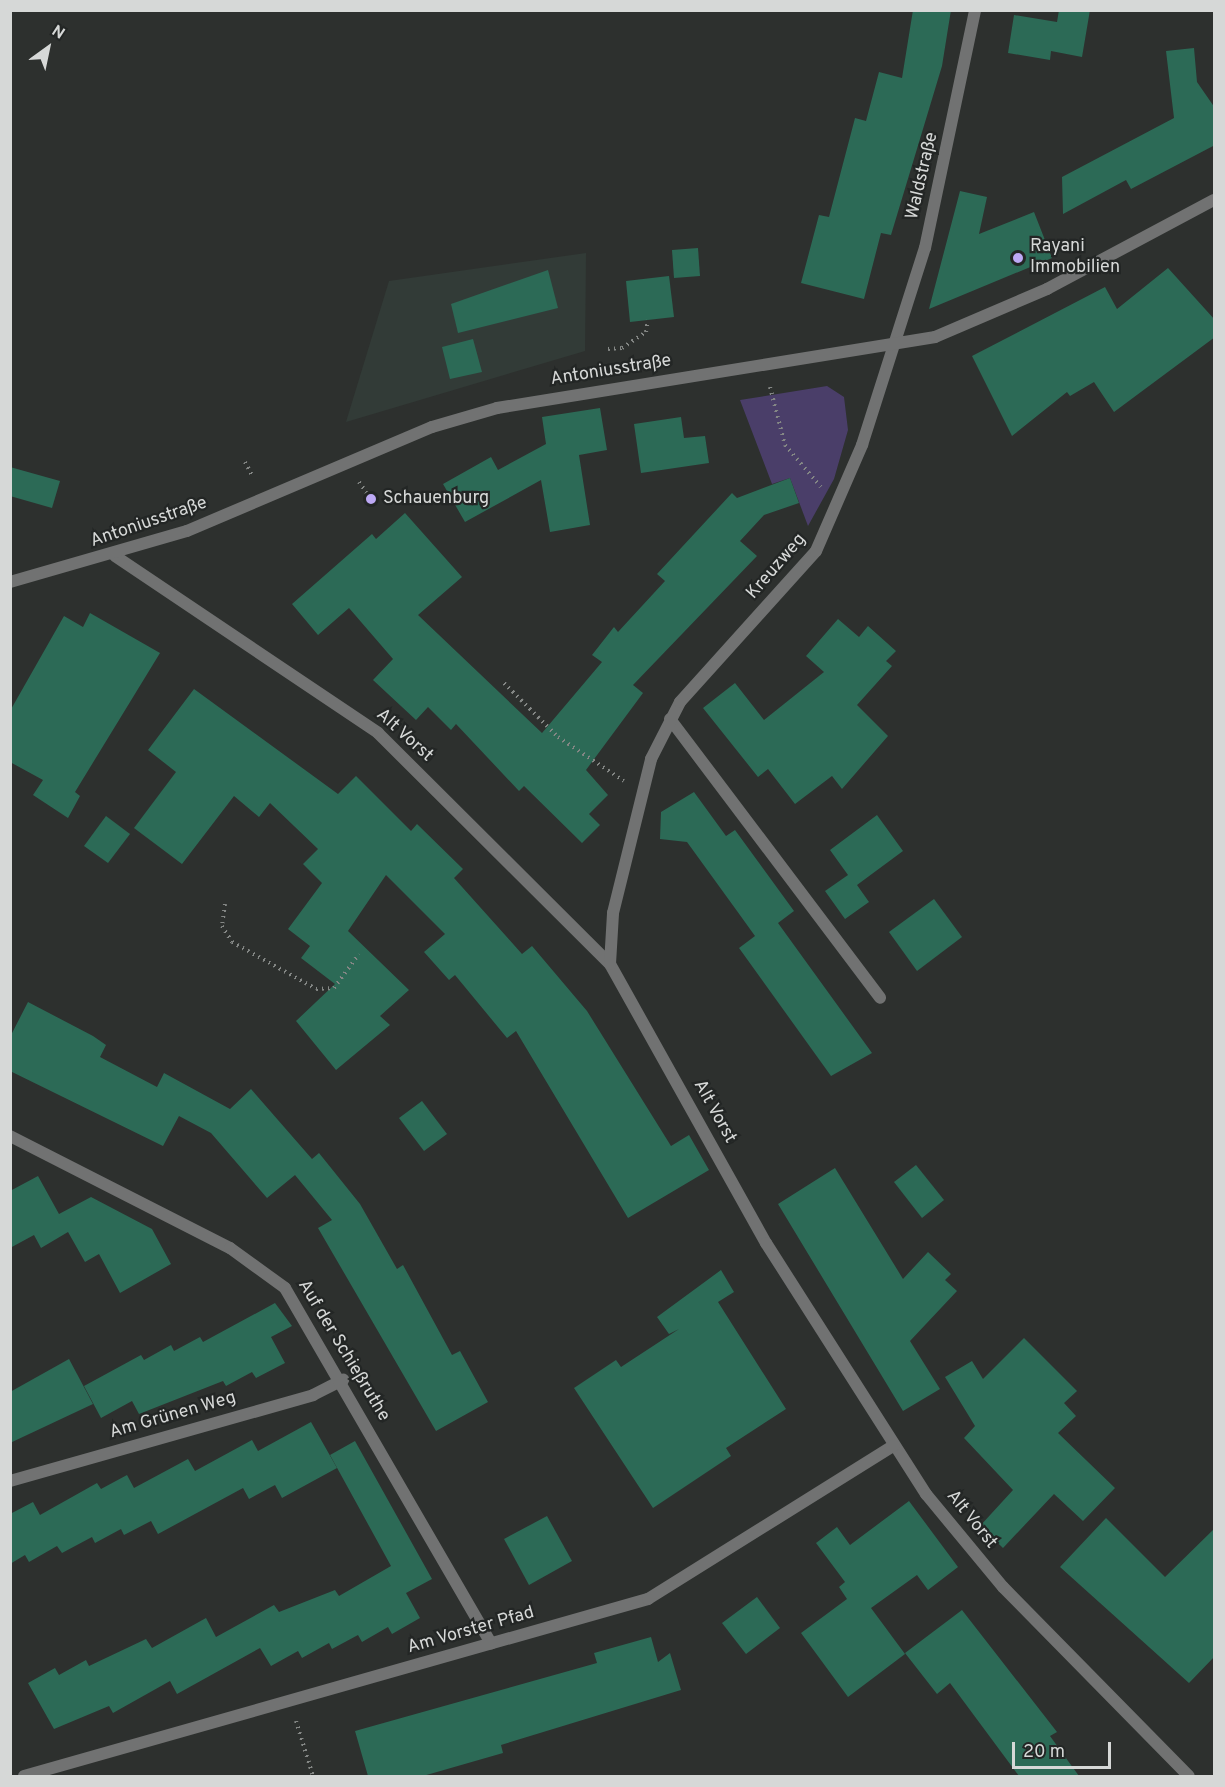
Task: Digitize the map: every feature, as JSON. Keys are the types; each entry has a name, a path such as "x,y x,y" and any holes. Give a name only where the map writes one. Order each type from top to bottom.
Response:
{"street":[{"name":"Waldstraße","path":"894,346 925,248 975,10"},
{"name":"Antoniusstraße","path":"10,582 115,556 464,417 894,346 978,321 1215,200"},
{"name":"Kreuzweg","path":"610,964 613,913 641,792 670,719 693,686 816,551 842,498 894,346"},
{"name":"Alt Vorst","path":"115,556 378,733 610,964 766,1243 926,1494 1003,1587 1189,1776"},
{"path":"670,719 880,998"},
{"name":"Auf der Schießruthe","path":"10,1136 258,1265 301,1308 491,1644"},
{"name":"Am Grünen Weg","path":"10,1481 313,1395 343,1380"},
{"name":"Am Vorster Pfad","path":"24,1776 648,1599 894,1445"}],"path":[{"path":"608,349 641,335 648,320"},
{"path":"765,366 785,445 818,485 842,498"},
{"path":"504,683 558,737 641,792"},
{"path":"225,904 222,926 232,942 316,989 334,988 359,954"},
{"path":"290,1700 313,1776"}],"shaded area":[{"path":"586,253 585,351 346,422 389,281"},
{"path":"827,386 844,397 848,430 834,479 808,526 790,478 772,484 740,400"}],"building":[{"path":"913,10 951,10 942,66 891,235 881,233 864,299 801,283 819,215 829,217 855,118 866,121 879,72 902,78"},
{"path":"1059,10 1090,10 1082,57 1051,51 1050,60 1008,53 1014,15 1057,22"},
{"path":"1194,48 1197,82 1215,108 1215,145 1131,189 1126,180 1063,214 1062,177 1174,118 1166,51"},
{"path":"960,191 987,197 979,234 1034,212 1052,258 929,309"},
{"path":"698,248 700,276 674,278 672,250"},
{"path":"1168,268 1215,320 1215,337 1114,412 1094,382 1070,396 1067,392 1012,436 972,356 1105,287 1117,309"},
{"path":"548,270 558,308 458,333 451,304"},
{"path":"669,276 674,317 630,322 626,281"},
{"path":"473,339 482,372 450,379 442,347"},
{"path":"600,408 607,450 579,455 590,525 550,532 541,480 465,522 443,484 491,457 498,470 546,444 542,417"},
{"path":"681,417 684,438 705,436 709,463 641,473 634,424"},
{"path":"10,467 60,481 52,508 10,496"},
{"path":"790,478 799,503 764,515 740,541 757,556 633,685 643,693 586,770 608,795 589,814 600,825 582,843 524,786 519,791 456,724 451,730 428,707 416,720 373,680 393,659 349,608 318,635 292,604 372,534 376,539 405,513 462,577 418,615 542,733 602,662 592,655 614,627 618,632 665,581 657,574 732,493 737,498"},
{"path":"90,613 160,653 75,792 80,796 68,818 33,795 43,780 10,762 10,711 64,616 83,627"},
{"path":"838,619 859,637 868,626 896,651 886,661 892,666 857,705 888,736 842,789 832,776 795,804 768,769 758,777 703,708 735,683 764,720 824,672 806,656"},
{"path":"194,689 338,794 356,776 411,831 417,824 463,869 454,878 522,954 532,946 587,1011 671,1146 689,1135 709,1170 628,1218 516,1031 507,1038 455,975 449,980 424,952 445,934 386,875 348,931 409,990 380,1016 390,1025 336,1070 296,1021 335,984 301,958 310,946 288,929 322,883 303,864 318,849 270,803 259,817 234,796 182,864 134,828 176,772 148,750"},
{"path":"694,792 726,836 735,830 794,911 778,923 872,1053 831,1076 739,948 755,936 737,911 687,842 660,839 661,812"},
{"path":"877,815 903,851 857,885 869,902 845,919 825,891 848,875 830,850"},
{"path":"106,816 130,834 108,863 84,846"},
{"path":"934,899 962,937 917,971 889,932"},
{"path":"28,1002 93,1036 106,1045 100,1057 157,1087 164,1073 230,1109 251,1089 312,1159 319,1153 360,1204 397,1269 403,1265 452,1355 460,1351 488,1402 436,1431 318,1228 332,1220 295,1175 267,1198 211,1133 179,1116 163,1146 10,1071 10,1037"},
{"path":"422,1101 447,1134 424,1151 399,1118"},
{"path":"916,1165 944,1200 922,1218 894,1182"},
{"path":"835,1168 903,1279 928,1252 951,1274 945,1280 957,1291 910,1341 940,1389 903,1411 778,1204"},
{"path":"38,1176 59,1214 91,1197 152,1229 171,1264 120,1293 99,1254 85,1262 68,1232 41,1248 34,1235 10,1248 10,1191"},
{"path":"721,1270 734,1292 718,1302 786,1409 726,1448 731,1456 653,1508 574,1388 616,1360 621,1367 679,1329 669,1334 657,1317"},
{"path":"275,1303 292,1326 271,1337 285,1363 256,1378 252,1372 226,1386 223,1381 139,1414 132,1401 101,1418 84,1386 141,1355 144,1360 171,1345 174,1351 200,1337 203,1342"},
{"path":"1024,1338 1077,1391 1064,1403 1076,1416 1058,1433 1115,1488 1083,1521 1054,1494 1003,1548 980,1526 1013,1490 964,1438 975,1426 945,1377 972,1361 983,1379"},
{"path":"69,1359 93,1404 10,1443 10,1392"},
{"path":"311,1422 337,1468 282,1498 275,1485 249,1499 243,1488 158,1534 151,1521 124,1535 121,1529 95,1543 92,1537 62,1553 57,1546 29,1562 25,1555 10,1564 10,1514 33,1502 40,1515 97,1483 101,1489 127,1475 134,1488 188,1459 195,1471 252,1440 258,1451"},
{"path":"355,1441 432,1579 406,1593 420,1618 392,1634 388,1627 362,1642 358,1635 332,1649 329,1643 302,1658 298,1651 271,1666 260,1648 177,1694 170,1681 113,1713 109,1706 54,1729 28,1683 55,1668 59,1675 86,1660 89,1666 146,1639 152,1648 206,1618 216,1637 274,1605 279,1612 335,1590 339,1596 391,1566 330,1455"},
{"path":"909,1501 958,1567 928,1590 917,1575 871,1608 905,1654 848,1697 801,1633 847,1599 839,1587 845,1582 816,1543 837,1527 850,1545"},
{"path":"547,1516 572,1561 529,1585 504,1539"},
{"path":"1106,1518 1165,1577 1215,1528 1215,1656 1189,1683 1060,1567"},
{"path":"757,1597 780,1628 746,1654 722,1623"},
{"path":"962,1610 1057,1732 1050,1736 1079,1776 1019,1776 950,1683 937,1694 905,1653"},
{"path":"651,1637 658,1662 670,1653 681,1690 501,1745 503,1753 423,1776 368,1776 355,1731 597,1663 594,1653"}],"place":[{"name":"Rayani Immobilien","path":"1018,258"},
{"name":"Schauenburg","path":"371,499"}]}
